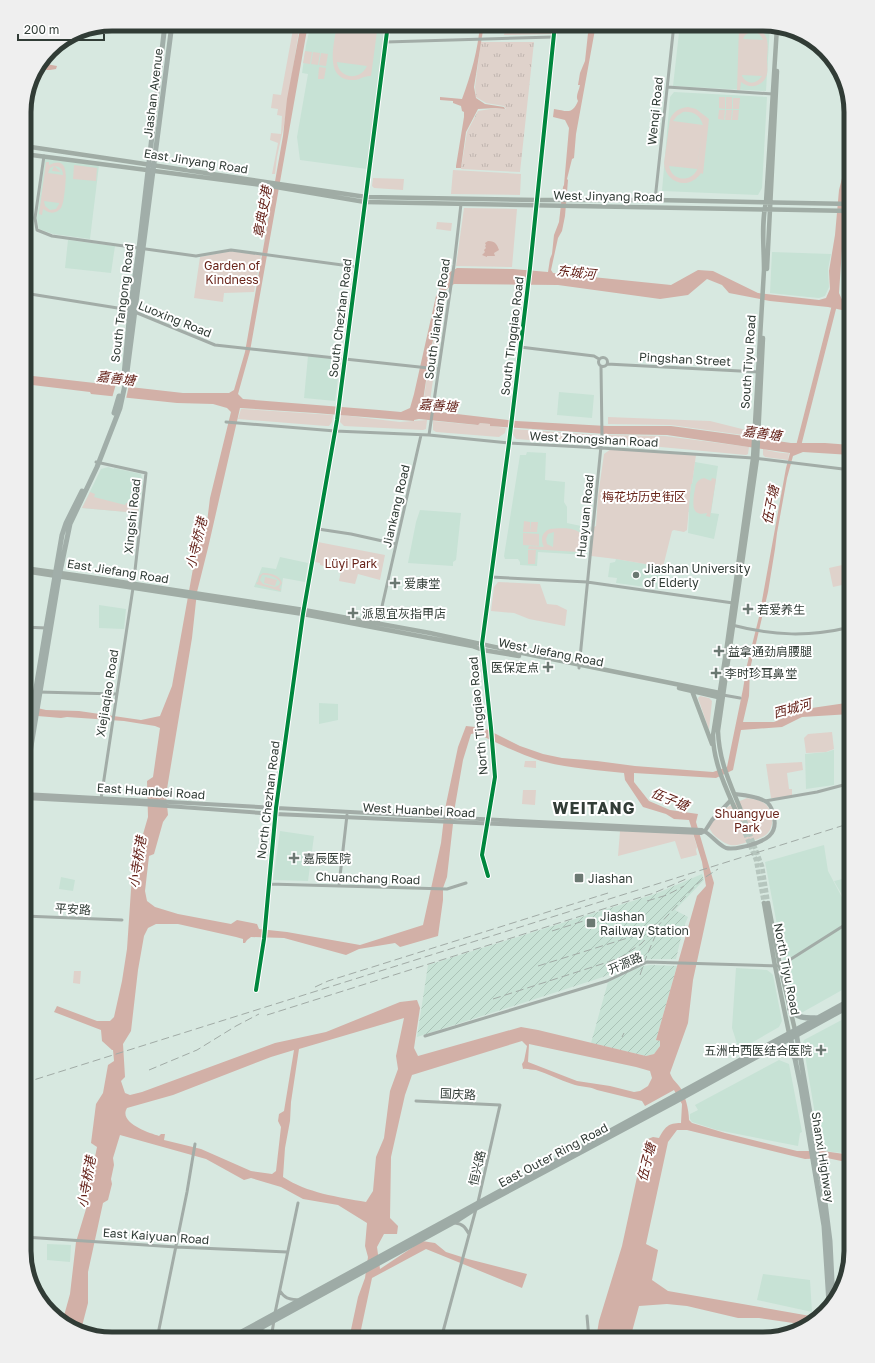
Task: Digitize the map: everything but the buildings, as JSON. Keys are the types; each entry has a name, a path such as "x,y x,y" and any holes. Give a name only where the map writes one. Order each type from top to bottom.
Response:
{"highway":[{"path":"793,1034 817,1018 844,1004"},
{"path":"793,1034 844,1008"},
{"path":"790,1009 795,1015 800,1017 817,1018"},
{"name":"East Outer Ring Road","path":"319,1292 657,1105 686,1093 763,1053 793,1034"},
{"name":"East Outer Ring Road","path":"477,1205 674,1102 686,1093 793,1034"},
{"path":"763,1053 782,1051 793,1055 796,1058"},
{"name":"East Outer Ring Road","path":"319,1292 453,1222 458,1216"},
{"path":"253,1332 299,1300 319,1292"},
{"path":"244,1332 275,1317 319,1292"}],"main road":[{"name":"Jiashan Avenue","path":"151,167 164,31"},
{"name":"Jiashan Avenue","path":"151,167 171,31"},
{"name":"South Tiyu Road","path":"720,695 732,625 755,458 777,33"},
{"name":"South Tiyu Road","path":"774,94 780,33"},
{"name":"East Jinyang Road","path":"31,147 151,167 366,197"},
{"name":"East Jinyang Road","path":"31,155 151,167"},
{"name":"South Tangong Road","path":"58,574 62,535 66,523 97,462 118,408 125,380 132,311 151,167"},
{"name":"East Jinyang Road","path":"284,186 365,202"},
{"name":"West Jinyang Road","path":"366,197 537,203 557,206 844,211"},
{"name":"West Jinyang Road","path":"365,202 461,204 537,203 557,200 655,200 844,204"},
{"name":"South Tiyu Road","path":"732,625 733,603 755,458"},
{"name":"East Jiefang Road","path":"31,569 304,612"},
{"name":"East Jiefang Road","path":"31,572 58,574"},
{"path":"38,692 46,628 58,574"},
{"path":"31,739 58,574"},
{"name":"West Jiefang Road","path":"304,612 378,625 472,646 720,695"},
{"name":"West Jiefang Road","path":"579,666 692,691 720,695"},
{"path":"692,691 720,765 735,794 738,808 732,800 727,781"},
{"path":"714,750 713,735 720,695"},
{"path":"720,695 718,731 720,765"},
{"path":"31,730 34,717"},
{"name":"North Tiyu Road","path":"766,903 793,1034"},
{"name":"North Tiyu Road","path":"778,966 790,1009 793,1034"},
{"name":"Shanxi Highway","path":"793,1034 796,1058 813,1143"},
{"name":"Shanxi Highway","path":"793,1034 816,1163 824,1226 829,1298"},
{"name":"Shanxi Highway","path":"816,1163 830,1241 833,1292"}],"street":[{"name":"South Chezhan Road","path":"304,612 337,420 387,31"},
{"name":"South Tingqiao Road","path":"482,647 528,290 554,31"},
{"name":"Wenqi Road","path":"655,200 673,31"},
{"path":"386,42 554,37"},
{"path":"667,87 774,94"},
{"path":"44,156 35,218 37,230 52,236 196,256 231,250 357,268"},
{"name":"South Jiankang Road","path":"429,435 454,265 461,204"},
{"name":"Luoxing Road","path":"31,294 132,311 215,345 438,368"},
{"name":"Pingshan Street","path":"520,347 594,356 599,359 605,358 607,364"},
{"path":"599,359 598,363 601,367"},
{"name":"Pingshan Street","path":"601,367 607,364 760,372"},
{"name":"Huayuan Road","path":"579,666 602,436 601,367"},
{"name":"West Zhongshan Road","path":"226,422 335,431 429,435 509,443 755,458 844,469"},
{"name":"Jiankang Road","path":"378,625 421,435"},
{"name":"Xingshi Road","path":"97,462 146,473 133,586"},
{"path":"318,529 396,544"},
{"path":"491,577 587,582 733,603"},
{"name":"Xiejiaqiao Road","path":"101,800 133,586"},
{"name":"North Chezhan Road","path":"256,990 264,939 275,814 304,612"},
{"path":"732,625 762,632 804,635 844,629"},
{"path":"31,627 46,628"},
{"name":"North Tingqiao Road","path":"482,647 493,744 495,777 482,854 488,876"},
{"path":"38,692 117,694"},
{"name":"West Jiefang Road","path":"720,695 740,698"},
{"path":"735,794 746,795 765,801 817,792 844,785"},
{"name":"East Huanbei Road","path":"31,795 101,800"},
{"name":"East Huanbei Road","path":"31,798 140,802 275,814"},
{"path":"732,800 702,831 726,848 732,849 759,842 773,833 775,818 772,809 765,801"},
{"name":"East Huanbei Road","path":"175,805 276,808"},
{"name":"West Huanbei Road","path":"276,808 347,814 439,819 702,831"},
{"name":"West Huanbei Road","path":"275,814 347,814"},
{"path":"339,885 347,814"},
{"name":"Chuanchang Road","path":"269,884 447,889 466,883"},
{"name":"平安路","path":"31,916 122,920"},
{"path":"778,966 844,926"},
{"name":"开源路","path":"425,1036 607,981 644,962 778,966"},
{"name":"国庆路","path":"416,1101 500,1105"},
{"name":"恒兴路","path":"443,1332 477,1205 500,1105"},
{"path":"158,1332 195,1144"},
{"path":"272,1332 298,1203"},
{"path":"453,1222 466,1227 469,1234"},
{"name":"East Kaiyuan Road","path":"31,1237 176,1247 287,1252"},
{"path":"280,1291 283,1296 288,1299 299,1300"},
{"path":"587,1316 588,1332"},
{"path":"258,1329 266,1332"}],"shaded area":[{"path":"309,31 385,31 367,169 300,160 297,137 308,74 302,73"},
{"path":"679,31 770,31 766,91 673,86"},
{"path":"674,92 767,97 762,188 758,195 662,191 670,97"},
{"path":"45,159 99,165 90,239 53,234 39,229 37,218"},
{"path":"68,240 115,246 111,273 65,268"},
{"path":"772,252 831,254 828,269 829,287 825,296 819,298 770,293"},
{"path":"308,356 335,358 340,363 335,401 304,398"},
{"path":"559,392 594,395 592,418 557,415"},
{"path":"527,452 546,453 545,480 565,482 564,502 567,507 567,523 581,526 581,531 584,534 588,534 586,555 538,552 537,566 520,565 518,559 505,559 504,556 520,455 526,455"},
{"path":"695,462 718,466 711,513 719,514 714,539 688,533 688,512"},
{"path":"108,467 141,474 143,482 138,513 82,508 101,469"},
{"path":"420,510 461,513 456,560 453,562 453,566 408,563 416,522"},
{"path":"280,557 308,563 305,582 283,578 281,592 254,587 262,567 276,569"},
{"name":"Jiashan University of Elderly","path":"616,559 663,567 660,589 616,583 617,578 608,577 610,563 615,562"},
{"path":"99,605 126,609 124,629 99,628"},
{"path":"319,703 338,704 338,720 319,724"},
{"path":"834,750 834,785 806,789 805,754"},
{"name":"嘉辰医院","path":"280,831 314,836 308,881 273,880"},
{"path":"824,845 828,871 844,901 844,989 803,1012 797,1013 793,1009 765,862"},
{"path":"702,874 704,880 675,910 688,917 683,929 676,959 646,959 603,977 417,1037 428,965 655,894"},
{"path":"61,877 75,880 73,891 59,889"},
{"path":"844,879 844,899 834,881"},
{"path":"650,965 677,966 656,1040 660,1041 661,1044 658,1049 654,1054 646,1056 591,1043 608,982 639,967"},
{"path":"736,968 767,970 773,975 782,1021 779,1027 739,1050 732,1028"},
{"path":"844,1019 844,1154 821,1150 803,1043 804,1040"},
{"path":"779,1060 789,1064 802,1132 800,1133 798,1146 717,1130 692,1122 690,1119 690,1114 698,1110 695,1105"},
{"path":"47,1244 71,1245 70,1262 47,1260"},
{"path":"763,1274 810,1280 812,1312 757,1300"}],"green space":[{"path":"293,31 299,31 275,174 272,174 278,143 270,140 271,133 281,134 282,116 277,115 278,109 271,108 273,94 281,95"},
{"path":"336,31 377,31 371,76 366,76 357,80 342,78 337,73 334,66 333,49","holes":["337,62 367,66 360,74 350,76 342,72"]},
{"path":"505,31 552,31 552,34 504,35"},
{"path":"739,31 743,31 743,33 745,31 761,31 766,37 767,41 767,74 763,81 757,86 749,86 741,82 740,90 737,90","holes":["750,32 758,33 763,40 743,39 745,35","742,75 762,76 760,79 752,83 746,81"]},
{"path":"481,42 534,42 520,172 461,169 467,132 478,111 496,108 506,109 504,106 486,103 476,97 475,87"},
{"path":"305,51 312,52 310,64 303,63"},
{"path":"313,52 320,53 318,65 311,64"},
{"path":"321,53 328,54 326,66 319,65"},
{"path":"319,67 326,68 324,79 318,79"},
{"path":"719,97 725,97 725,109 719,108"},
{"path":"726,97 732,97 732,109 726,109"},
{"path":"733,98 740,98 739,109 733,109"},
{"path":"685,107 696,109 709,119 703,174 701,173 696,179 684,183 673,180 669,176 665,170 664,163 670,119 675,112","holes":["683,112 696,114 703,125 673,121","703,126 697,170 690,177 677,177 671,171 669,166 697,169"]},
{"path":"719,110 725,110 724,120 718,119"},
{"path":"726,110 732,110 731,120 725,120"},
{"path":"733,110 739,110 738,120 732,120"},
{"path":"46,162 49,162 49,165 60,163 63,165 66,173 62,206 55,212 48,212 43,209 42,215 39,214","holes":["56,166 59,167 63,175 48,173 50,168","44,201 59,203 59,204 56,209 50,210 45,206"]},
{"path":"74,165 97,168 96,181 73,179"},
{"path":"54,166 61,172 52,171"},
{"path":"453,170 521,174 520,195 451,194"},
{"path":"373,178 404,179 403,190 374,188 372,186"},
{"path":"464,208 517,209 512,267 456,266"},
{"path":"437,222 452,223 451,231 436,229"},
{"name":"Garden of Kindness","path":"231,251 261,255 254,292 224,293 223,302 194,298 200,257"},
{"path":"447,290 440,335 435,338"},
{"path":"434,340 436,340 439,344 436,360 432,363 429,362"},
{"path":"428,370 433,370 434,373 429,408 423,407"},
{"path":"241,409 333,415 332,422 329,426 326,426 238,419"},
{"path":"341,415 400,422 427,420 426,429 344,426 340,422"},
{"path":"608,417 710,421 750,431 750,436 671,425 608,424"},
{"path":"433,421 476,425 480,423 506,428 505,433 499,437 436,432 433,430"},
{"path":"512,429 599,435 598,443 555,442 516,439 512,433"},
{"path":"605,435 665,436 749,447 748,454 746,455 650,446 605,445"},
{"name":"梅花坊历史街区","path":"611,449 696,455 691,484 687,530 684,532 672,531 663,567 591,556 604,454"},
{"path":"763,449 780,453 789,453 788,460 765,457 763,455"},
{"path":"704,478 711,481 712,478 716,479 710,517 706,516 707,513 698,513 694,509 693,502 696,484 701,479"},
{"path":"90,492 95,494 94,497 125,505 126,503 139,505 138,513 82,508"},
{"path":"524,521 530,522 530,532 523,532"},
{"path":"531,522 538,522 537,532 530,532"},
{"path":"565,528 579,532 582,535 583,540 580,552 528,549 529,546 544,547 542,536 550,529","holes":["554,532 553,547 547,544 546,539 548,534"]},
{"path":"523,533 539,534 539,546 523,545"},
{"name":"Lüyi Park","path":"318,542 385,555 380,580 358,574 355,584 339,581 341,571 315,562"},
{"path":"528,550 536,550 535,564 528,564"},
{"path":"844,565 844,585 833,587 829,568"},
{"path":"263,573 277,576 282,583 279,588 281,589 280,591 256,584 259,576","holes":["262,575 272,576 280,582 279,585 275,587 263,584 260,580"]},
{"path":"265,577 277,580 275,586 264,583"},
{"path":"498,582 540,584 547,604 557,605 567,610 565,626 529,619 514,613 491,611 494,587"},
{"path":"700,696 709,698 712,701 709,730 698,698"},
{"path":"832,732 834,749 826,752 806,753 804,738 808,734"},
{"path":"525,761 536,761 536,768 524,767"},
{"path":"802,762 803,770 787,773 789,789 792,789 792,795 771,798 766,764"},
{"path":"523,790 536,790 535,805 522,804"},
{"name":"Shuangyue Park","path":"747,798 764,803 770,810 772,823 770,831 759,839 737,845 727,844 716,837 709,827 721,812 735,803"},
{"path":"620,831 693,834 697,847 697,855 681,859 675,841 618,856"},
{"path":"74,971 81,971 80,984 73,983"}],"water":[{"name":"小寺桥港","path":"300,31 307,31 250,351 238,394 243,399 401,412 410,408 436,296 446,274 457,268 513,269 548,272 554,235 559,222 569,128 565,120 553,117 554,109 569,111 574,108 578,101 577,95 580,85 578,85 580,73 585,61 588,31 595,31 576,134 574,158 572,159 567,179 565,216 562,231 558,238 551,270 553,273 671,285 698,270 713,271 758,293 819,300 826,298 830,289 829,271 835,235 839,190 844,170 844,238 839,293 844,304 844,310 828,307 770,301 729,293 722,285 707,279 688,295 660,299 558,285 454,284 446,290 431,348 422,407 423,410 516,421 607,426 671,426 791,443 844,444 844,455 803,452 793,456 787,478 768,592 750,669 749,696 743,722 774,722 805,709 844,703 844,714 802,717 782,727 741,730 733,770 716,778 634,773 634,782 649,801 670,810 698,814 696,822 714,883 693,980 688,1023 670,1073 685,1097 689,1120 692,1123 725,1133 797,1151 823,1151 844,1154 844,1162 827,1158 805,1159 687,1130 677,1130 668,1142 646,1244 658,1250 652,1280 668,1291 811,1316 799,1324 759,1318 738,1318 687,1306 667,1304 639,1306 632,1332 597,1332 599,1321 622,1246 645,1140 653,1137 659,1138 667,1126 681,1123 682,1104 674,1090 645,1106 642,1101 575,1085 536,1070 523,1069 522,1064 527,1046 522,1041 412,1075 405,1095 391,1157 390,1218 398,1226 397,1234 384,1234 377,1247 380,1269 422,1241 435,1243 446,1252 468,1259 527,1274 522,1288 426,1249 372,1278 360,1332 350,1332 358,1297 365,1278 368,1257 365,1246 367,1223 338,1205 303,1199 281,1187 251,1178 244,1180 206,1159 120,1135 113,1158 114,1165 111,1179 112,1184 108,1200 103,1203 88,1272 88,1303 82,1326 64,1316 70,1294 76,1242 86,1209 97,1147 91,1143 96,1104 103,1093 108,1065 114,1061 113,1050 102,1041 101,1030 54,1012 57,1006 97,1021 110,1021 114,1017 127,949 132,875 135,858 131,849 141,841 148,817 147,781 153,777 160,728 124,721 31,715 31,707 46,710 79,711 141,720 160,716 172,686 194,563 207,522 210,498 231,412 227,408 213,404 177,403 91,394 90,392 31,385 31,376 183,393 229,393 234,390 245,352 283,136 287,99","holes":["240,408 414,421 419,419 478,425 480,423 490,424 490,426 605,434 667,435 790,453 759,617 747,665 727,767 713,772 635,766 562,758 543,754 520,746 484,728 466,726 458,747 445,809 441,843 423,925 360,945 287,932 259,929 257,924 237,920 231,924 178,914 155,907 147,901 145,891 149,856 154,854 163,822 168,815 166,795 192,638 197,592","476,733 516,752 541,761 572,767 624,773 625,780 643,807 666,814 674,819 689,820 702,862 706,886 697,896 656,1040 660,1041 660,1046 654,1054 646,1056 521,1027 418,1056 414,1048 420,1008 417,1000 400,1002 326,1032 275,1043 142,1092 130,1095 125,1093 121,1081 125,1077 123,1044 131,1031 138,970 144,936 148,928 156,924 178,924 243,939 243,943 251,937 284,938 346,955 359,949 395,943 400,947 438,936 443,900 443,888 447,877 455,806 463,760 471,734","404,1018 396,1056 398,1069 390,1091 384,1138 376,1157 373,1191 366,1202 312,1191 283,1177 285,1148 299,1049","529,1044 636,1067 650,1071 652,1078 648,1086 640,1091 634,1092 610,1086 577,1081 528,1062","294,1050 284,1111 279,1114 278,1121 281,1127 276,1171 272,1174 251,1171 201,1149 164,1140 165,1134 161,1134 159,1136 142,1130 131,1123 127,1118 125,1113 127,1108 173,1095 271,1057"]},
{"path":"479,31 483,31 474,87 476,98 485,104 504,107 505,109 478,109 466,132 461,168 456,168 464,112 462,111 461,106 453,103 453,101 440,100 440,97 462,99 474,62"},
{"path":"47,64 57,66 56,69 43,70"},
{"path":"491,241 498,246 499,250 494,253 495,256 487,257 482,255 486,248 485,243"}],"pier":[{"path":"116,384 129,385 126,399 112,398"}],"waterway":[{"name":"伍子塘","path":"798,448 835,303"}],"tunnel":[{"path":"740,808 762,866 768,903"},
{"path":"735,809 756,860 764,903"}],"railway":[{"path":"31,1081 844,825"},
{"path":"493,999 621,957 641,944 696,885 718,869"},
{"path":"267,1015 654,893 686,879"},
{"path":"647,901 667,895 684,886"},
{"path":"315,987 328,981 608,893"},
{"path":"552,931 596,917"},
{"path":"538,966 634,936 656,924"},
{"path":"640,975 657,932"},
{"path":"149,1070 197,1050 259,1014"},
{"path":"622,1037 624,1033"}],"cycle path":[{"path":"256,990 264,939 276,808 303,614 337,420 387,31"},
{"path":"488,876 482,855 495,777 482,644 509,443 530,268 554,31"}],"place":[{"name":"Jiashan University of Elderly","path":"636,575"},
{"name":"爱康堂","path":"395,583"},
{"name":"若爱养生","path":"748,609"},
{"name":"派恩宜灰指甲店","path":"353,613"},
{"name":"益拿通劲肩腰腿","path":"719,651"},
{"name":"医保定点","path":"548,667"},
{"name":"李时珍耳鼻堂","path":"716,673"},
{"name":"嘉辰医院","path":"294,858"},
{"name":"Jiashan","path":"579,878"},
{"name":"Jiashan Railway Station","path":"591,923"},
{"name":"五洲中西医结合医院","path":"821,1050"}],"district":[{"name":"WEITANG","path":"594,808"}],"water label":[{"name":"章典史港","path":"262,212"},
{"name":"东城河","path":"576,272"},
{"name":"嘉善塘","path":"116,378"},
{"name":"嘉善塘","path":"438,405"},
{"name":"嘉善塘","path":"762,433"},
{"name":"西城河","path":"792,708"}]}
